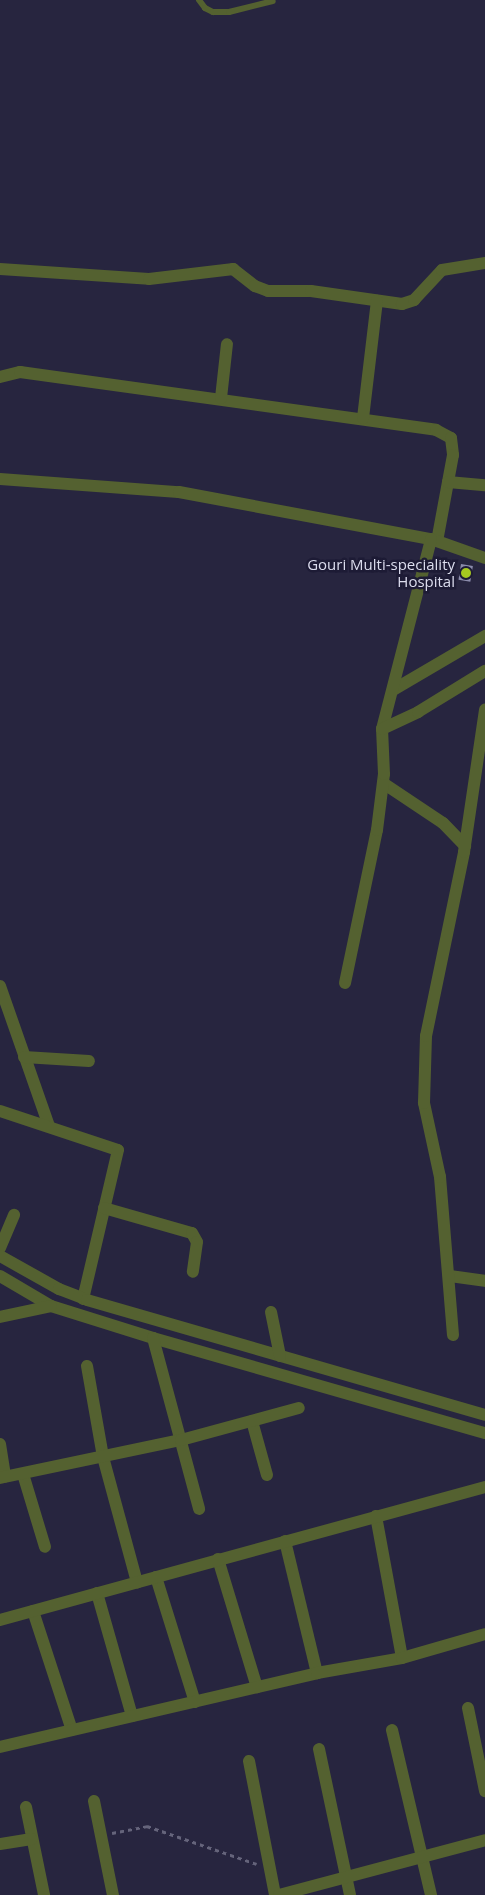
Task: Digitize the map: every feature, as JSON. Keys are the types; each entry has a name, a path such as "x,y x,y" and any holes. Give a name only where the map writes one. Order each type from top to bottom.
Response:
{"street":[{"path":"0,269 149,279 233,269 255,286 268,291 311,291 402,304 414,300 442,270 485,263"},
{"path":"363,418 377,301"},
{"path":"222,398 227,344"},
{"path":"0,377 20,372 363,418 445,433 452,446 448,482 382,729 383,783 377,830 346,983"},
{"path":"0,479 179,492 434,540 485,558"},
{"path":"448,482 485,485"},
{"path":"392,690 485,636"},
{"path":"382,729 418,712 485,671"},
{"path":"452,1335 450,1276 440,1178 424,1103 426,1036 465,846 485,710"},
{"path":"383,783 443,823 465,846"},
{"path":"0,986 49,1126"},
{"path":"24,1057 89,1061"},
{"path":"0,1111 118,1150 83,1299"},
{"path":"104,1208 192,1233 197,1242 194,1272"},
{"path":"0,1248 14,1215"},
{"path":"0,1256 59,1289 83,1299 485,1415"},
{"path":"0,1276 51,1306 153,1338 485,1433"},
{"path":"450,1276 485,1281"},
{"path":"0,1317 51,1306"},
{"path":"271,1312 280,1356"},
{"path":"153,1338 199,1509"},
{"path":"87,1366 103,1457 137,1582"},
{"path":"0,1444 3,1477 181,1440 299,1408"},
{"path":"252,1421 267,1475"},
{"path":"23,1474 45,1547"},
{"path":"0,1620 485,1487"},
{"path":"376,1516 402,1658"},
{"path":"285,1541 317,1673"},
{"path":"218,1559 257,1687"},
{"path":"156,1576 195,1702"},
{"path":"97,1593 132,1716"},
{"path":"33,1611 72,1730"},
{"path":"0,1747 317,1673 402,1658 485,1634"},
{"path":"468,1708 485,1791"},
{"path":"392,1730 431,1895"},
{"path":"319,1749 350,1895"},
{"path":"250,1761 275,1895"},
{"path":"94,1801 113,1895"},
{"path":"26,1807 44,1895"},
{"path":"0,1844 32,1840"},
{"path":"279,1895 485,1840"}],"lane":[{"path":"199,0 204,8 213,12 229,12 273,1"}],"path":[{"path":"100,1835 147,1826 270,1869"}],"building":[{"path":"461,564 473,566 470,582 458,580"}],"place":[{"name":"Gouri Multi-speciality Hospital","path":"466,573"}]}
